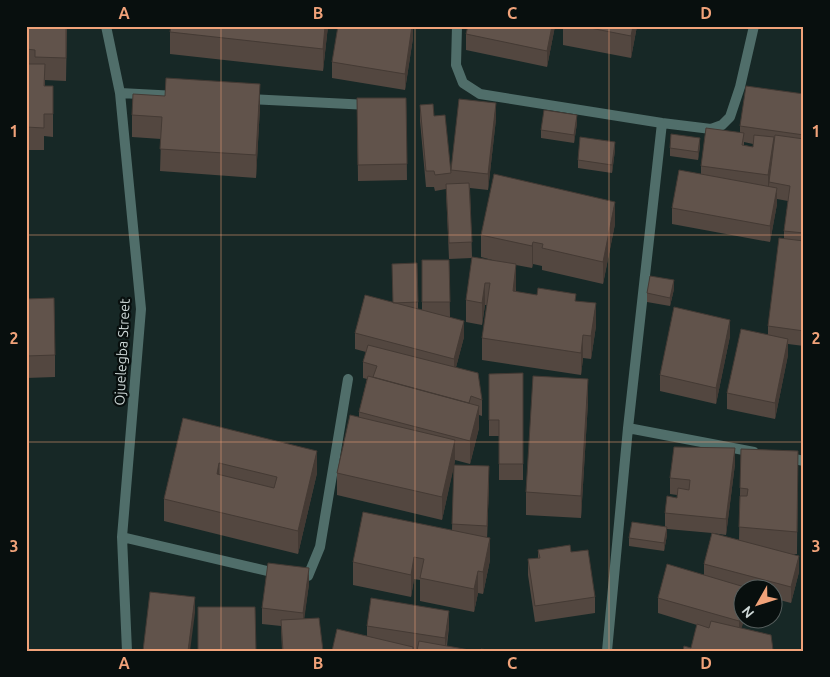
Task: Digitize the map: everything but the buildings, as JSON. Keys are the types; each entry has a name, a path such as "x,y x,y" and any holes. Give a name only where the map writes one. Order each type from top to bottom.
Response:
{"street":[{"name":"Ojuelegba Street","path":"106,26 120,93 141,309 122,537 127,651"},
{"path":"457,26 456,65 463,83 480,94 662,123 711,128 722,125 730,117 740,87 754,26"},
{"path":"120,93 188,96"},
{"path":"236,99 370,105"},
{"path":"607,651 628,428 662,123"},
{"path":"122,537 296,577 308,576 320,547 348,379"},
{"path":"628,428 804,461"}]}
